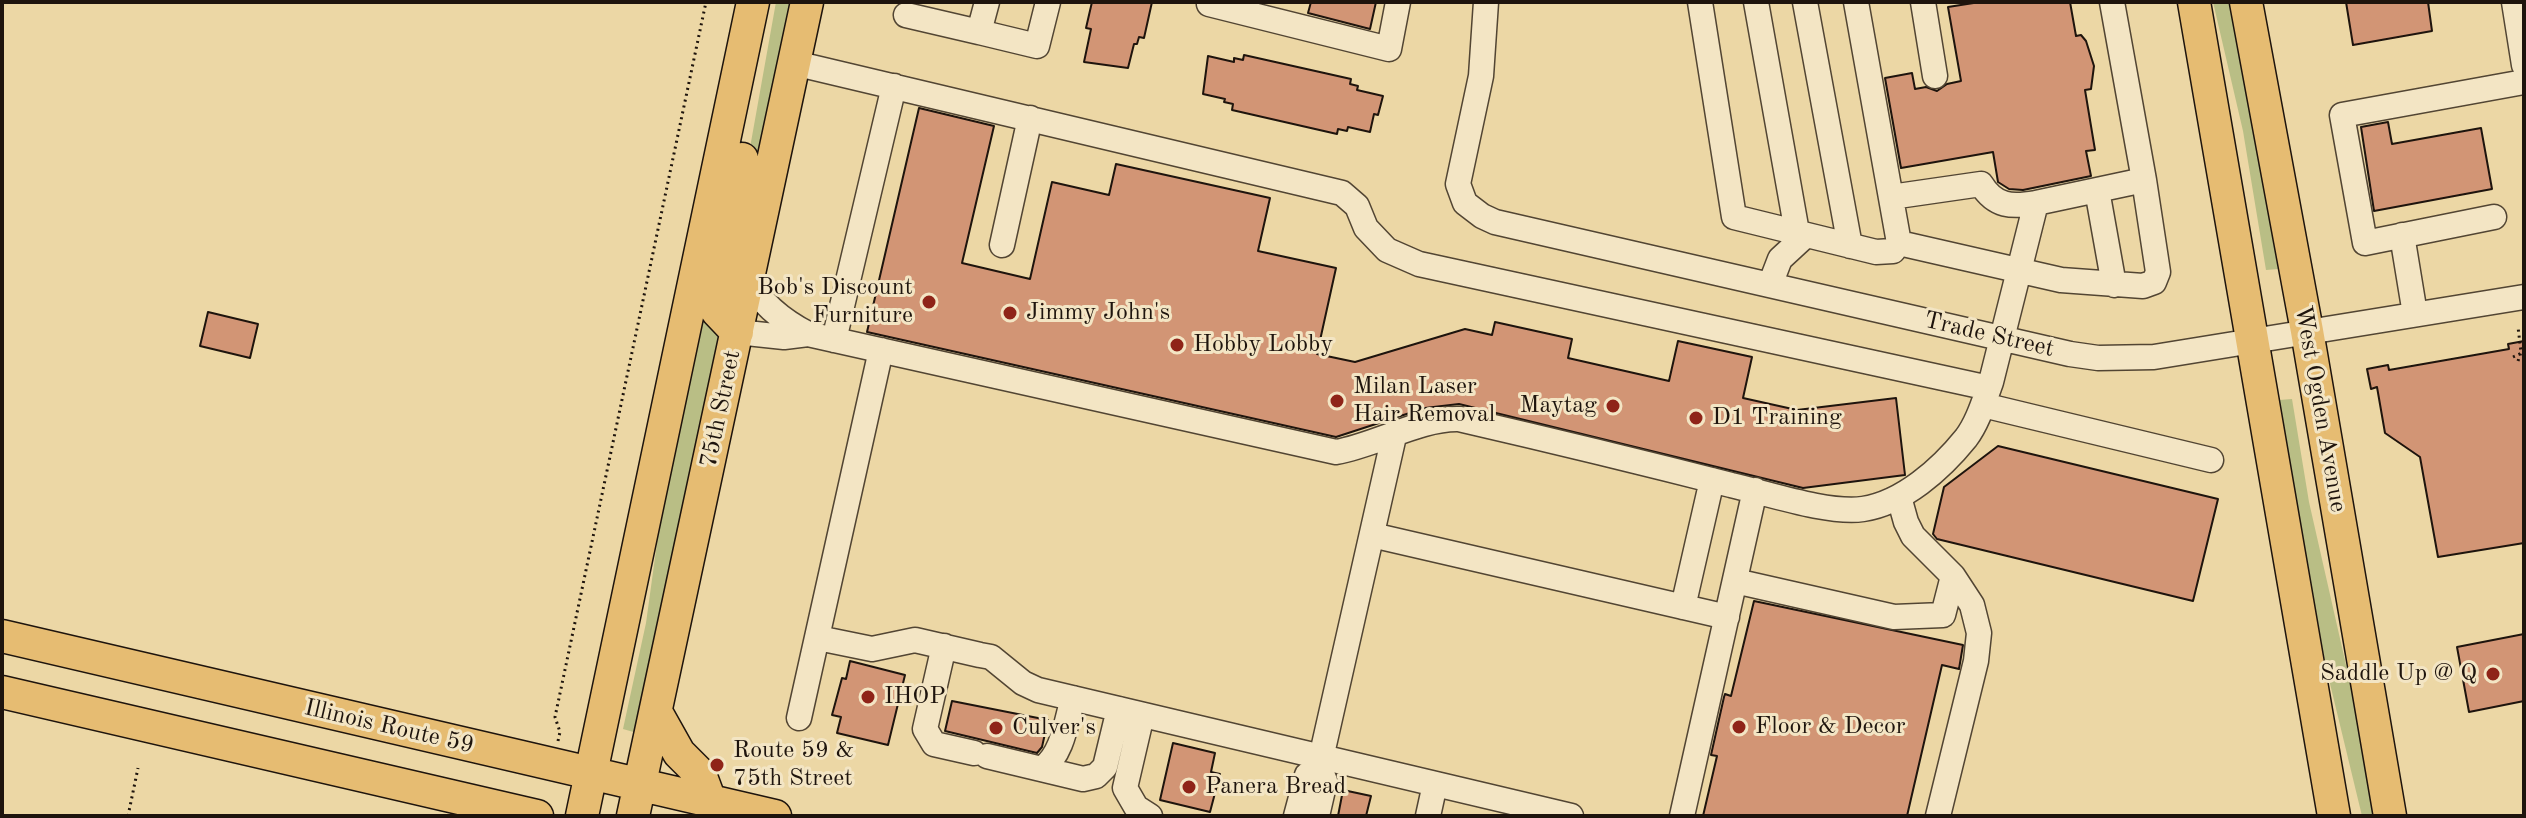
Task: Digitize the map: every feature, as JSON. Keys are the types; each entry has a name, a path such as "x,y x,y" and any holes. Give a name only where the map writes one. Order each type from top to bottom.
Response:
{"main road":[{"path":"582,816 753,2"},
{"path":"737,332 717,311 715,295 765,38 761,2"},
{"name":"75th Street","path":"633,816 807,2"},
{"path":"2194,2 2329,811"},
{"name":"West Ogden Avenue","path":"2246,2 2307,331 2390,816"},
{"name":"Illinois Route 59","path":"2,636 775,816"},
{"path":"2,692 494,810 537,816"},
{"path":"656,712 679,753 700,774 710,801"}],"street":[{"path":"979,32 987,2"},
{"path":"906,15 1037,46 1048,2"},
{"path":"1210,2 1389,49 1398,2"},
{"name":"Trade Street","path":"1486,2 1481,76 1458,184 1465,203 1495,222 2070,354 2128,359 2253,342 2524,297"},
{"path":"1700,2 1734,217 1876,252 1893,251 1899,243 1856,2"},
{"path":"1756,2 1802,234"},
{"path":"1805,2 1850,246"},
{"path":"1923,2 1935,76"},
{"path":"1899,243 2061,280 2143,286 2154,282 2158,272 2112,2"},
{"path":"2514,2 2524,65"},
{"path":"794,63 1342,193 1357,206 1366,228 1387,250 1419,264 1986,396 2211,460"},
{"path":"2494,217 2365,243 2342,115 2524,82"},
{"path":"834,340 894,86"},
{"path":"1002,245 1030,118"},
{"path":"1891,197 1981,184 1987,194 2014,207 2144,180"},
{"path":"2097,190 2114,285"},
{"path":"748,279 756,293 771,308 789,324 808,334 1336,452 1444,419 1459,419 1840,510 1864,509 1899,497 1920,483 1966,437 1986,396 2036,203"},
{"path":"1770,285 1780,259 1802,234"},
{"path":"2402,235 2415,314"},
{"path":"737,332 784,337 808,334"},
{"path":"799,718 881,350"},
{"path":"1317,816 1325,781 1320,762 1394,436"},
{"path":"1683,607 1712,480"},
{"path":"1682,816 1755,490"},
{"path":"1899,497 1913,536 1953,576 1972,605 1979,633 1976,661 1938,816"},
{"path":"1372,535 1727,617"},
{"path":"1735,581 1894,617 1943,615 1953,576"},
{"path":"818,638 872,649 915,640 991,657 1023,683 1038,690 1320,762 1435,784 1571,816"},
{"path":"944,646 925,729 934,744 1083,779 1096,776 1105,767 1131,712"},
{"path":"1043,768 1058,748 1073,698"},
{"path":"1131,712 1125,788 1136,807 1150,816"},
{"path":"1296,816 1307,775 1320,762"},
{"path":"1428,816 1435,784"}],"path":[{"path":"560,732 555,717 706,2"},
{"path":"2518,327 2523,352 2518,361"},
{"path":"2513,357 2523,352"},
{"path":"128,816 138,768"}],"green space":[{"path":"776,2 797,2 723,299"},
{"path":"2213,2 2232,2 2278,269 2266,270 2243,131"},
{"path":"711,258 726,334 637,733 623,729 646,623 669,456"},
{"path":"2292,399 2309,502 2351,687 2373,816 2362,816 2325,663 2279,400"}],"building":[{"path":"1092,2 1152,2 1144,38 1139,37 1137,44 1134,44 1128,68 1084,62 1091,29 1086,28"},
{"path":"1311,2 1376,2 1370,29 1308,13"},
{"path":"1980,2 2070,2 2076,36 2081,35 2086,41 2094,66 2091,89 2085,90 2095,150 2086,151 2091,176 2023,190 2009,189 1998,182 1993,152 1901,168 1885,78 1912,73 1915,89 1926,87 1937,91 1947,84 1961,81 1948,7"},
{"path":"2346,2 2428,2 2432,31 2353,45"},
{"path":"1244,55 1351,79 1350,84 1358,86 1357,90 1383,96 1370,132 1348,127 1347,131 1338,129 1337,134 1232,110 1233,104 1224,102 1225,99 1203,94 1208,56 1234,62 1234,58 1243,60"},
{"path":"919,108 994,126 962,263 1030,279 1052,182 1109,195 1116,164 1270,198 1258,251 1336,268 1317,354 1355,362 1465,329 1492,335 1495,322 1572,339 1568,358 1669,381 1678,341 1752,357 1743,398 1797,410 1896,398 1905,475 1803,488 1459,404 1425,408 1336,437 867,332"},
{"path":"2388,122 2392,144 2481,128 2492,189 2374,211 2361,127"},
{"path":"208,312 258,324 250,358 200,346"},
{"path":"2524,341 2524,543 2438,557 2420,457 2385,433 2377,387 2371,389 2367,369 2388,365 2389,370 2509,349 2508,344"},
{"path":"1998,446 2218,499 2193,601 1937,539 1933,534 1944,487"},
{"path":"1754,601 1963,645 1959,669 1942,665 1907,816 1703,816 1717,756 1711,755 1724,697 1725,694 1731,696"},
{"name":"Saddle Up @ Q","path":"2524,634 2524,701 2469,712 2457,647"},
{"name":"IHOP","path":"850,661 905,675 888,745 837,733 841,717 832,715"},
{"name":"Culver's","path":"952,701 1048,720 1042,747 1037,753 945,731"},
{"name":"Panera Bread","path":"1173,743 1215,753 1211,772 1220,774 1210,812 1160,800"},
{"path":"1343,790 1371,796 1366,816 1338,816"}],"place":[{"name":"Bob's Discount Furniture","path":"929,302"},
{"name":"Jimmy John's","path":"1010,313"},
{"name":"Hobby Lobby","path":"1177,345"},
{"name":"Milan Laser Hair Removal","path":"1337,401"},
{"name":"Maytag","path":"1613,406"},
{"name":"D1 Training","path":"1696,418"},
{"name":"Saddle Up @ Q","path":"2493,674"},
{"name":"IHOP","path":"868,697"},
{"name":"Floor & Decor","path":"1739,727"},
{"name":"Culver's","path":"996,728"},
{"name":"Route 59 & 75th Street","path":"717,765"},
{"name":"Panera Bread","path":"1189,787"}]}
